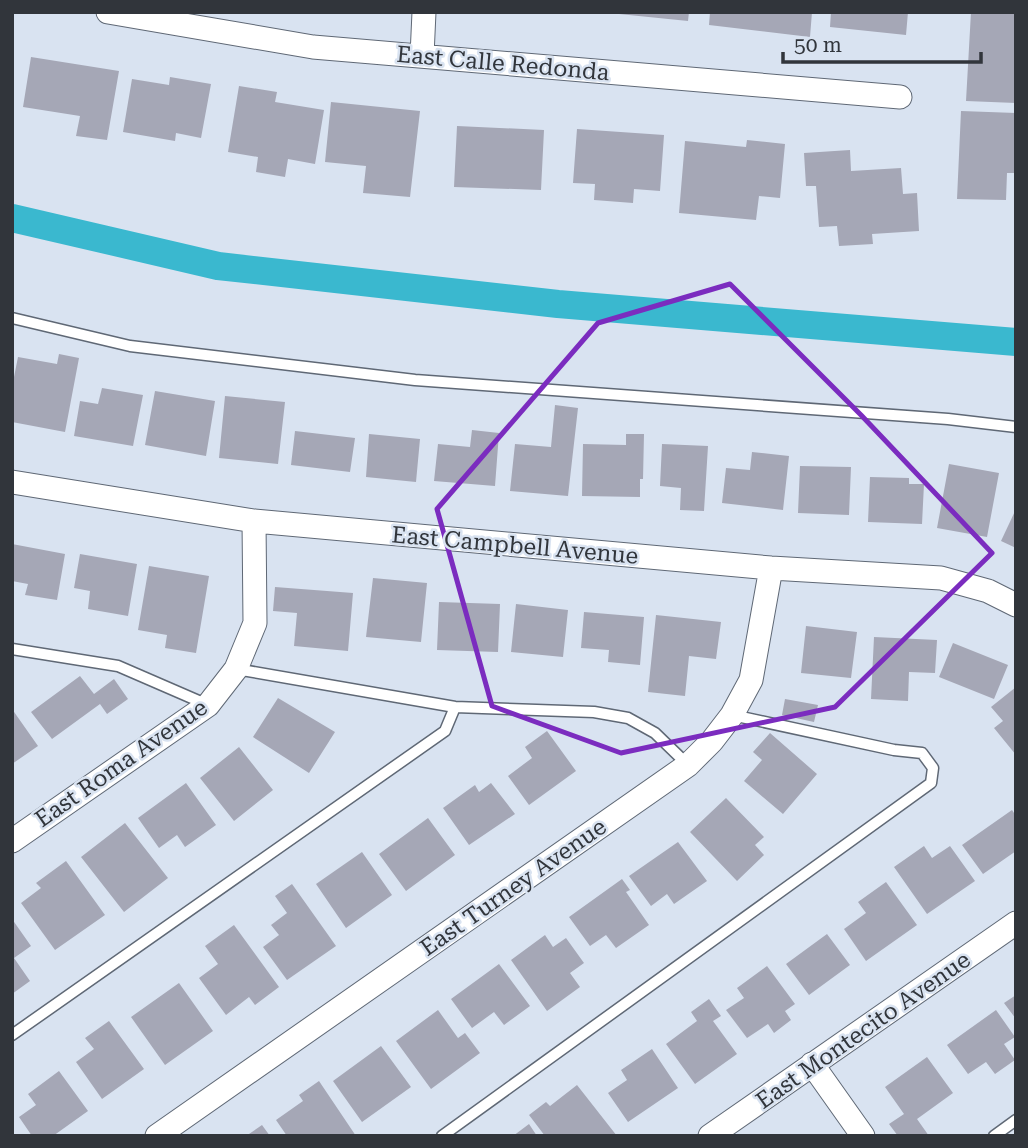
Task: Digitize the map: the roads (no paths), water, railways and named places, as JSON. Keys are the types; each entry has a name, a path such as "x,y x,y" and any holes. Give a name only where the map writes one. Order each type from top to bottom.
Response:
{"street":[{"name":"East Calle Redonda","path":"108,12 313,47 900,97"},
{"path":"422,56 424,12"},
{"name":"East Campbell Avenue","path":"12,482 254,521 771,568 941,578 988,591 1016,605"},
{"name":"East Roma Avenue","path":"12,841 208,705 236,669 255,623 254,521"},
{"name":"East Turney Avenue","path":"157,1136 688,765 712,741 732,715 751,680 771,568"},
{"name":"East Montecito Avenue","path":"710,1136 1016,923"},
{"path":"812,1064 863,1136"}],"lane":[{"path":"12,318 130,346 415,380 948,419 1016,427"},
{"path":"12,649 118,666 208,705"},
{"path":"236,669 455,707 594,712 628,718 654,733 688,765"},
{"path":"12,1035 445,731 455,707"},
{"path":"442,1136 931,783 933,768 922,753 894,751 732,715"},
{"path":"993,1136 1016,1120"}],"waterway":[{"path":"12,218 218,266 558,304 1016,342"}]}
